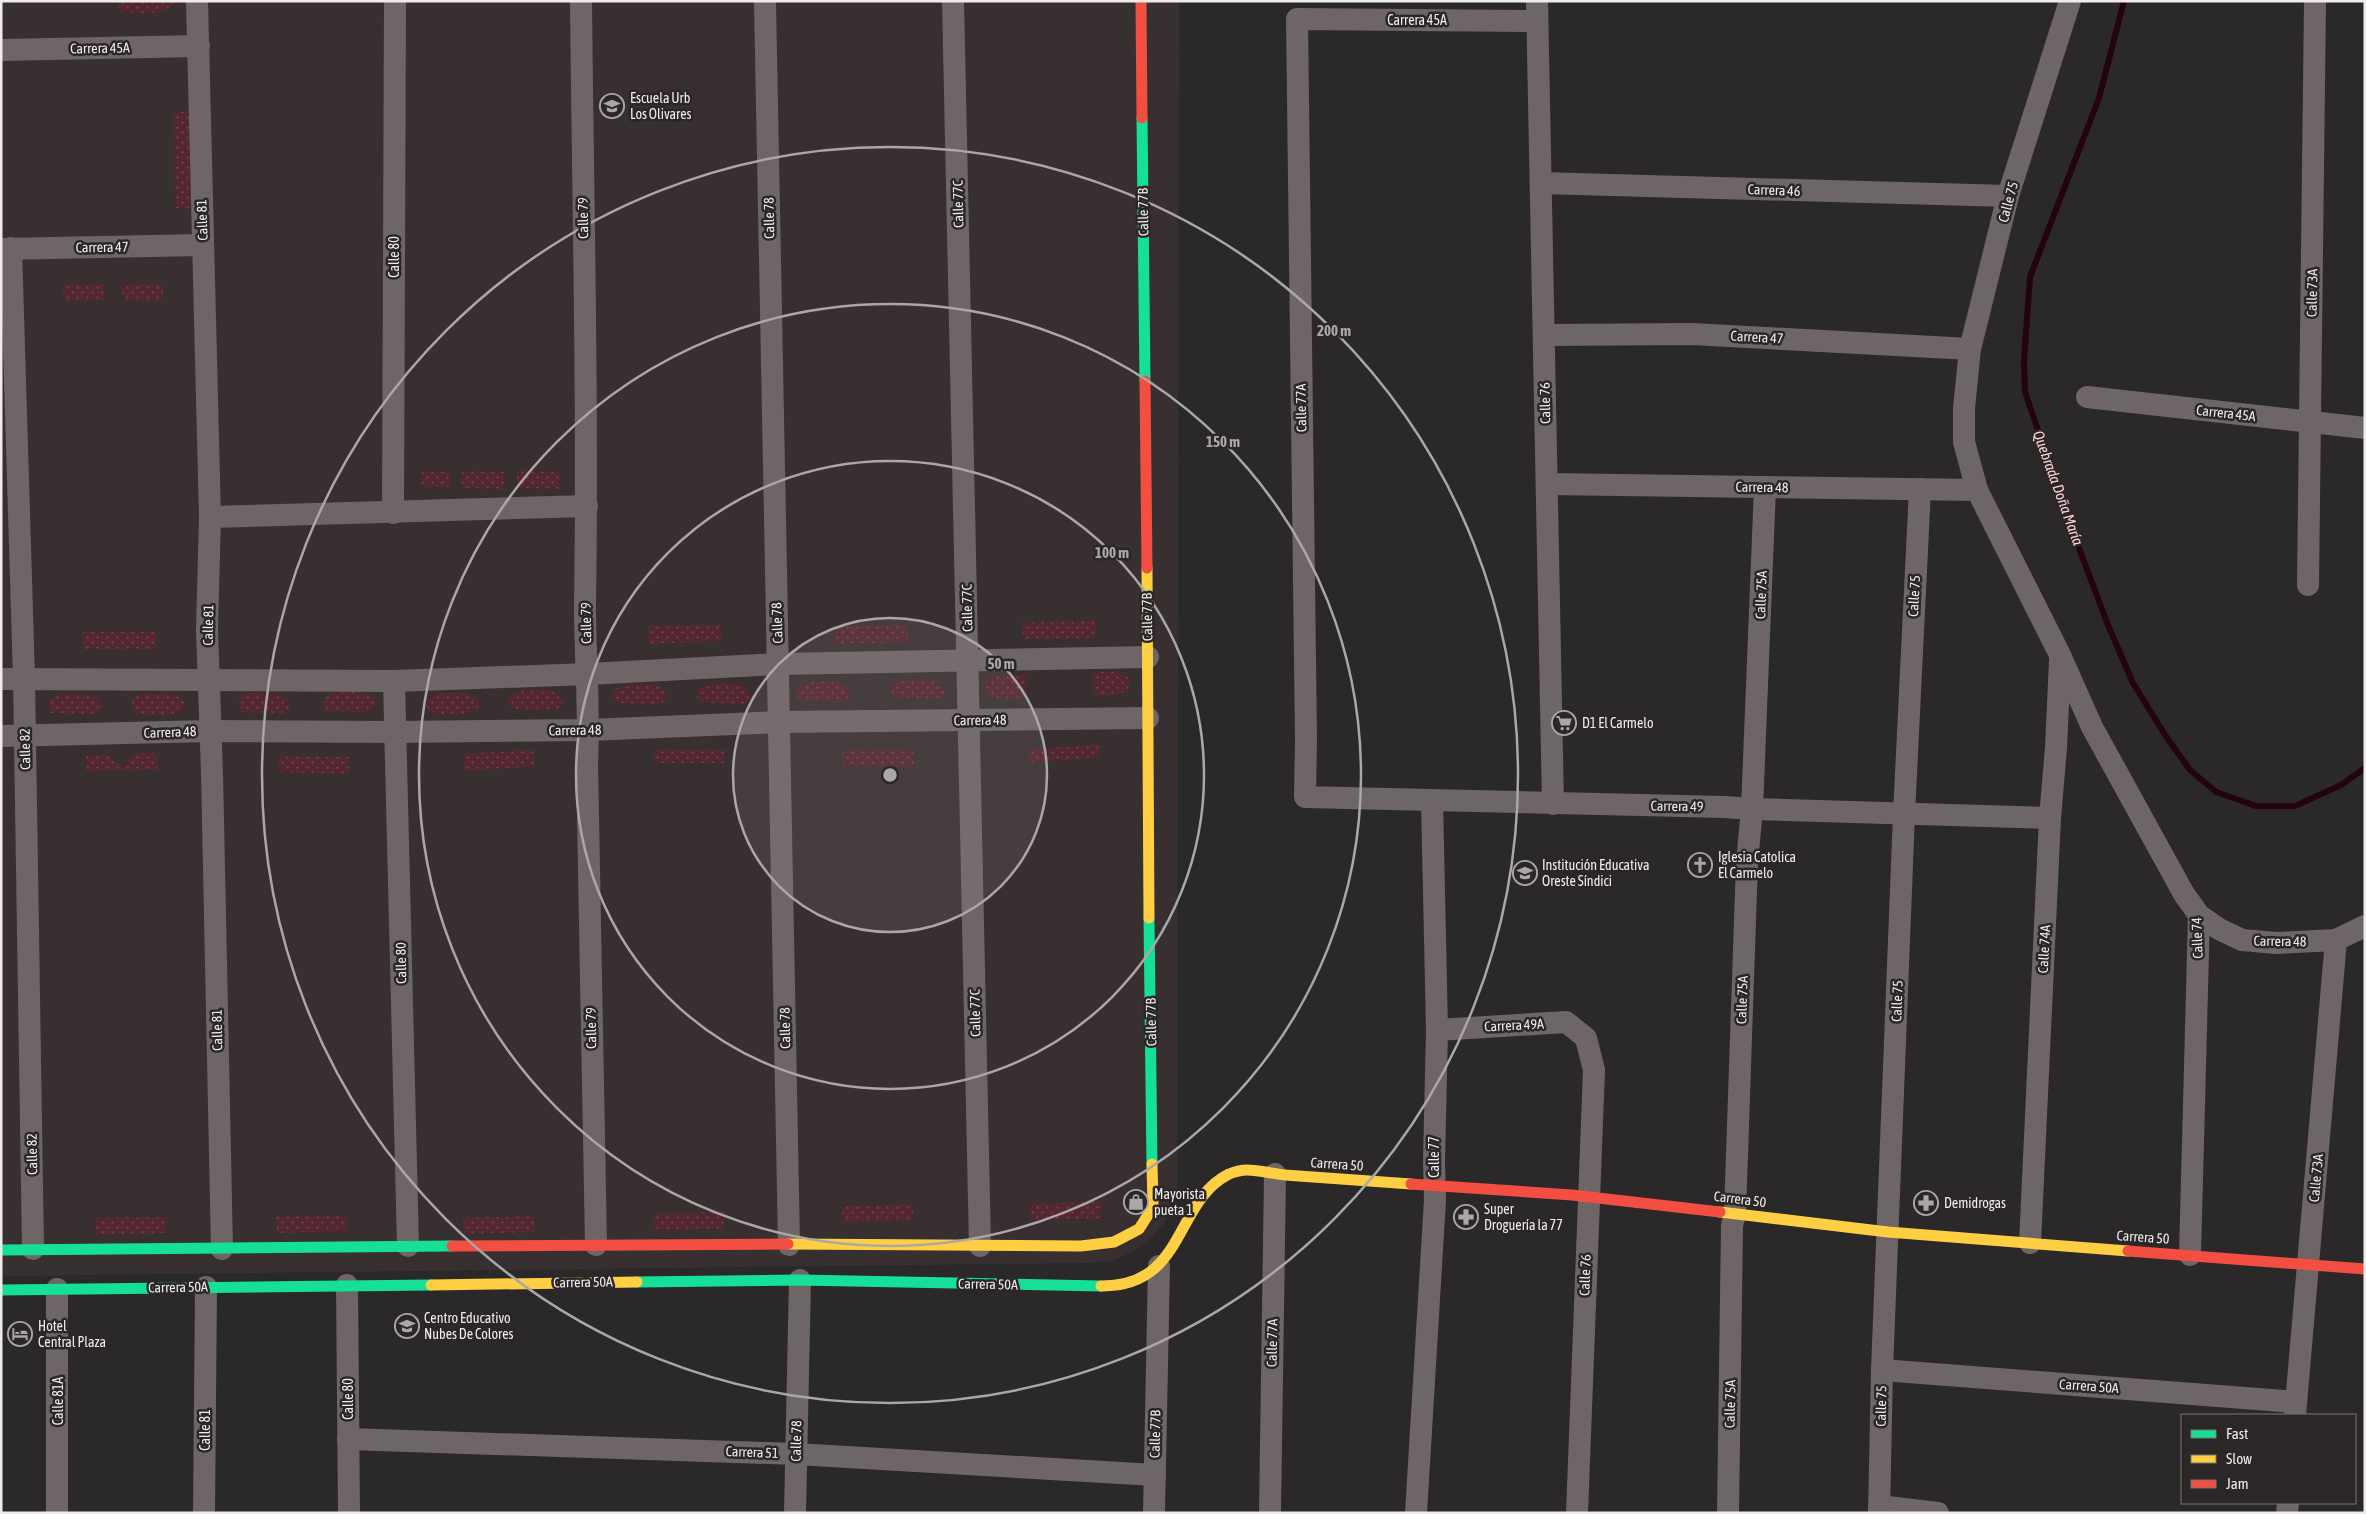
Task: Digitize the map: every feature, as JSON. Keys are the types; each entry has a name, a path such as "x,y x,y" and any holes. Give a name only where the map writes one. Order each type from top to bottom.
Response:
{"street":[{"name":"Calle 81","path":"197,1 210,517 208,680 222,1248"},
{"name":"Calle 80","path":"393,513 395,1"},
{"name":"Calle 79","path":"581,1 587,506 585,619 589,730 587,773 596,1245"},
{"name":"Calle 78","path":"765,1 790,1245"},
{"name":"Calle 77C","path":"953,1 968,619 968,720 980,1246"},
{"name":"Calle 77B","path":"980,1246 1081,1246 1114,1242 1139,1229 1153,1207 1141,1"},
{"name":"Calle 75","path":"2060,656 1977,490 1964,442 1964,408 1970,349 2008,196 2070,1"},
{"name":"Calle 73A","path":"2308,585 2315,1"},
{"name":"Carrera 45A","path":"1297,19 1537,11"},
{"name":"Calle 76","path":"1537,11 1553,804"},
{"name":"Calle 77A","path":"1297,19 1306,740 1305,797"},
{"name":"Carrera 45A","path":"1,50 199,46"},
{"name":"Carrera 46","path":"1541,183 2008,196"},
{"name":"Carrera 47","path":"6,249 202,244"},
{"name":"Calle 82","path":"6,249 24,678 34,1249"},
{"name":"Carrera 47","path":"1544,335 1692,334 1970,349"},
{"name":"Carrera 45A","path":"2087,397 2365,428"},
{"name":"Carrera 48","path":"1547,484 1977,490"},
{"name":"Calle 75A","path":"1728,1513 1732,1226 1747,862 1752,809 1766,487"},
{"name":"Calle 75","path":"1879,1510 1882,1370 1904,814 1920,489"},
{"path":"210,517 587,506"},
{"name":"Calle 74","path":"2060,656 2092,726 2179,885 2199,915 2190,1255"},
{"name":"Calle 74A","path":"2030,1243 2050,818 2056,748 2060,656"},
{"path":"1,679 394,680 588,674 779,664 1148,657"},
{"name":"Calle 80","path":"394,680 408,1246"},
{"name":"Carrera 48","path":"1,736 210,731 589,730 780,722 1148,718"},
{"path":"2056,748 2069,732 2079,727 2092,726"},
{"name":"Carrera 49","path":"1305,797 1725,807 2050,818"},
{"name":"Calle 77","path":"1416,1513 1434,1185 1437,1030 1432,800"},
{"name":"Carrera 48","path":"2199,915 2219,929 2242,940 2276,943 2336,940 2365,926"},
{"name":"Calle 73A","path":"2296,1409 2336,940"},
{"name":"Carrera 49A","path":"1437,1030 1566,1022 1586,1038"},
{"name":"Calle 76","path":"1577,1513 1594,1070 1586,1038"},
{"name":"Carrera 50","path":"1159,1266 1213,1186 1232,1173 1246,1170 1275,1174 1588,1197 1888,1232 2365,1269"},
{"name":"Calle 77A","path":"1270,1513 1275,1174"},
{"path":"1,1250 596,1245 980,1246"},
{"name":"Calle 77B","path":"1154,1513 1159,1266"},
{"name":"Carrera 50A","path":"1,1290 800,1280 1110,1286 1135,1281 1159,1266"},
{"name":"Calle 78","path":"795,1513 800,1280"},
{"name":"Calle 80","path":"347,1285 349,1513"},
{"name":"Calle 81","path":"204,1513 206,1287"},
{"name":"Calle 81A","path":"57,1289 57,1513"},
{"name":"Carrera 50A","path":"1882,1370 2296,1409"},
{"name":"Carrera 51","path":"348,1439 796,1454 1155,1475"},
{"path":"1879,1510 1938,1513"}],"shaded area":[{"path":"1,1 1179,1 1177,1199 1164,1223 1151,1238 1134,1251 1112,1261 1088,1263 1,1276"},
{"path":"118,1 175,1 164,10 143,13 121,12 118,9"},
{"path":"174,112 190,112 191,208 175,208"},
{"path":"63,284 103,284 104,300 63,300"},
{"path":"122,284 163,284 163,300 123,301"},
{"path":"422,471 450,472 450,487 422,487"},
{"path":"462,471 504,472 504,489 462,488"},
{"path":"517,471 559,472 559,489 517,488"},
{"path":"1096,620 1096,638 1023,639 1022,623"},
{"path":"721,625 722,641 649,644 648,626"},
{"path":"907,625 908,642 834,644 834,627"},
{"path":"83,632 156,632 156,649 83,649"},
{"path":"1094,672 1115,672 1128,677 1131,685 1119,694 1094,696"},
{"path":"1026,674 1027,698 998,699 988,694 985,689 985,681 994,676"},
{"path":"904,679 934,680 945,691 942,697 935,699 894,697 891,691 892,685"},
{"path":"809,682 839,683 844,685 851,694 841,702 799,700 796,694 798,687"},
{"path":"728,683 740,685 751,696 748,701 742,704 700,702 697,696 698,689 710,684"},
{"path":"626,684 656,685 667,696 664,702 658,704 616,703 613,696 614,690"},
{"path":"521,690 551,691 556,693 563,702 559,708 553,710 511,709 508,702 509,696"},
{"path":"335,692 365,693 374,699 377,704 373,710 367,712 325,711 324,698"},
{"path":"250,693 280,694 291,705 288,711 281,713 240,712 238,699"},
{"path":"439,693 469,694 480,705 470,712 456,715 429,711 426,705 427,699"},
{"path":"62,694 91,695 100,701 103,706 99,712 93,714 51,713 49,707 50,700"},
{"path":"144,694 174,695 179,697 186,706 182,710 170,715 147,715 134,712 131,706 132,699"},
{"path":"1099,744 1100,757 1030,763 1028,750"},
{"path":"533,750 535,766 464,771 463,754"},
{"path":"654,750 725,750 725,763 654,763"},
{"path":"843,750 913,750 914,767 843,766"},
{"path":"135,753 157,753 158,769 87,771 86,755 107,755 122,767"},
{"path":"279,756 349,757 349,774 278,772"},
{"path":"1101,1202 1101,1219 1030,1220 1030,1204"},
{"path":"913,1204 913,1220 843,1222 842,1206"},
{"path":"724,1212 724,1229 654,1230 653,1214"},
{"path":"347,1215 347,1231 277,1233 276,1217"},
{"path":"534,1216 534,1232 464,1234 463,1218"},
{"path":"166,1217 166,1233 95,1235 95,1218"}],"waterway":[{"name":"Quebrada Doña María","path":"2124,1 2099,98 2030,277 2024,360 2025,392 2068,519 2108,625 2133,683 2165,735 2190,770 2216,792 2256,806 2295,806 2341,785 2365,768"}],"traffic: fast":[{"path":"1142,118 1145,381"},
{"path":"1149,918 1152,1164"},
{"path":"1,1250 452,1246"},
{"path":"637,1282 800,1280 1101,1286"},
{"path":"1,1290 431,1285"}],"traffic: slow":[{"path":"1147,568 1149,918"},
{"path":"788,1244 1081,1246 1114,1242 1139,1229 1153,1207 1152,1164"},
{"path":"1101,1286 1129,1283 1149,1273 1164,1258 1198,1203 1211,1187 1231,1173 1252,1170 1285,1175 1411,1184"},
{"path":"1720,1212 1888,1232 2128,1251"},
{"path":"431,1285 637,1282"}],"traffic: jam":[{"path":"1141,1 1142,118"},
{"path":"1145,381 1147,568"},
{"path":"1411,1184 1572,1195 1720,1212"},
{"path":"452,1246 788,1244"},
{"path":"2128,1251 2365,1269"}],"place":[{"name":"Escuela Urb Los Olivares","path":"612,106"},
{"name":"D1 El Carmelo","path":"1564,723"},
{"name":"Iglesia Catolica El Carmelo","path":"1700,865"},
{"name":"Institución Educativa Oreste Síndici","path":"1525,873"},
{"name":"Mayorista pueta 1","path":"1136,1202"},
{"name":"Demidrogas","path":"1926,1203"},
{"name":"Super Droguería la 77","path":"1466,1217"},
{"name":"Centro Educativo Nubes De Colores","path":"407,1326"},
{"name":"Hotel Central Plaza","path":"20,1334"}]}
